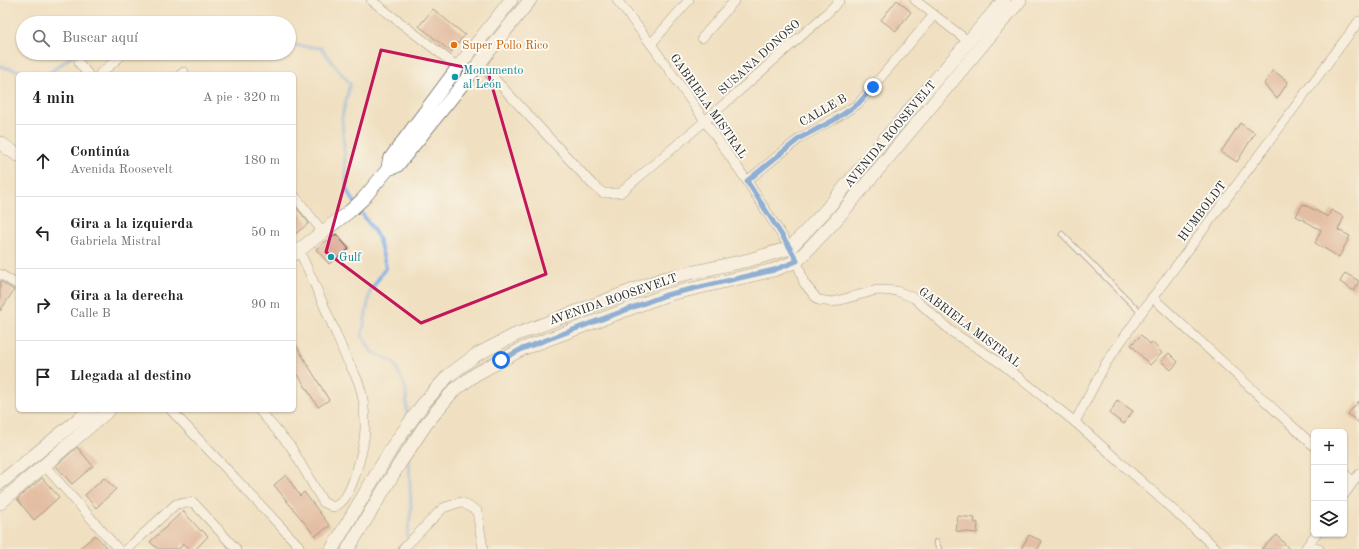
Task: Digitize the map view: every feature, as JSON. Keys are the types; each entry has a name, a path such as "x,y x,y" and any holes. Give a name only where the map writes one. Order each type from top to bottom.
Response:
{"street":[{"path":"371,0 458,67"},
{"path":"388,169 389,160 458,67 511,0"},
{"path":"260,412 267,421 286,439 323,502 329,506 340,504 348,493 363,450 365,425 362,399 358,381 347,359 335,328 296,252 350,211 363,199 388,169 397,166 530,0"},
{"name":"GABRIELA MISTRAL","path":"617,0 651,44 747,181 790,248 797,261 804,283 818,300 833,302 877,290 897,292 914,298 952,332 1002,364 1075,422 1217,549"},
{"path":"651,44 689,0"},
{"path":"702,38 736,0"},
{"name":"SUSANA DONOSO","path":"480,63 592,184 603,193 620,193 705,121 840,0"},
{"path":"915,0 968,41"},
{"name":"AVENIDA ROOSEVELT","path":"332,549 393,446 423,404 448,376 476,355 515,335 662,279 749,260 790,248 826,210 1004,0"},
{"name":"AVENIDA ROOSEVELT","path":"348,549 426,424 453,391 476,374 522,349 666,295 774,270 797,261 850,203 1020,0"},
{"name":"CALLE B","path":"747,181 800,138 834,120 858,104 934,15"},
{"name":"HUMBOLDT","path":"1075,422 1106,363 1152,297 1359,21"},
{"path":"102,72 116,60"},
{"path":"79,63 86,72"},
{"path":"0,143 16,154"},
{"path":"296,198 323,232"},
{"path":"0,274 16,284"},
{"path":"1152,297 1311,443"},
{"path":"0,483 88,412"},
{"path":"0,503 107,412"},
{"path":"174,412 299,546"},
{"path":"44,465 118,549"},
{"path":"1347,490 1359,474"},
{"path":"1347,476 1353,482"},
{"path":"126,549 176,504 193,502 236,549"},
{"path":"403,549 443,508 461,502 477,511 483,549"},
{"path":"1306,548 1314,537"},
{"path":"1306,548 1319,549"}],"lane":[{"path":"1062,234 1141,313"},
{"path":"936,542 939,549"}],"highlighted area":[{"path":"381,50 488,72 546,274 421,323 326,252"}],"building":[{"path":"897,0 911,12 896,31 881,20"},
{"path":"433,9 465,35 451,52 419,26"},
{"path":"1273,70 1288,82 1277,99 1264,84"},
{"path":"1240,123 1255,133 1237,162 1221,152"},
{"path":"1303,204 1328,217 1331,210 1344,217 1338,230 1350,236 1339,257 1315,243 1321,230 1296,216"},
{"path":"296,207 309,223 296,233"},
{"name":"Gulf","path":"336,234 349,249 329,264 316,249"},
{"path":"1345,273 1359,281 1354,291 1340,282"},
{"path":"0,281 14,290 0,311"},
{"path":"1141,335 1150,344 1152,342 1162,353 1150,365 1131,345"},
{"path":"296,345 329,400 318,407 296,371"},
{"path":"1169,353 1178,362 1171,370 1161,361"},
{"path":"1117,400 1133,411 1124,424 1110,414"},
{"path":"1359,401 1359,423 1348,414"},
{"path":"77,447 93,466 72,484 56,466"},
{"path":"286,475 300,496 304,492 330,526 315,536 274,485"},
{"path":"42,478 59,497 34,520 17,499"},
{"path":"104,478 116,489 96,508 85,495"},
{"path":"183,511 201,531 202,530 208,536 196,549 190,549 184,543 179,549 158,549 150,542"},
{"path":"958,516 975,518 974,522 978,523 977,533 956,531"},
{"path":"95,535 108,549 79,549"},
{"path":"1029,535 1042,541 1038,549 1021,549"},
{"path":"1277,535 1289,549 1261,549"}],"waterway":[{"path":"296,46 321,48 350,84 342,117 347,191 378,237 386,267 370,292 362,335 372,352 394,362 406,389 407,420"},
{"path":"51,72 67,60"},
{"path":"0,66 23,72"},
{"path":"407,537 411,511 409,458"}],"place":[{"name":"Super Pollo Rico","path":"454,45"},
{"name":"Monumento al León","path":"455,77"},
{"name":"Gulf","path":"331,257"}],"route":[{"path":"501,360 522,349 666,295 685,289 774,270 797,261 747,181 800,138 812,130 834,120 858,104 873,87"}]}
